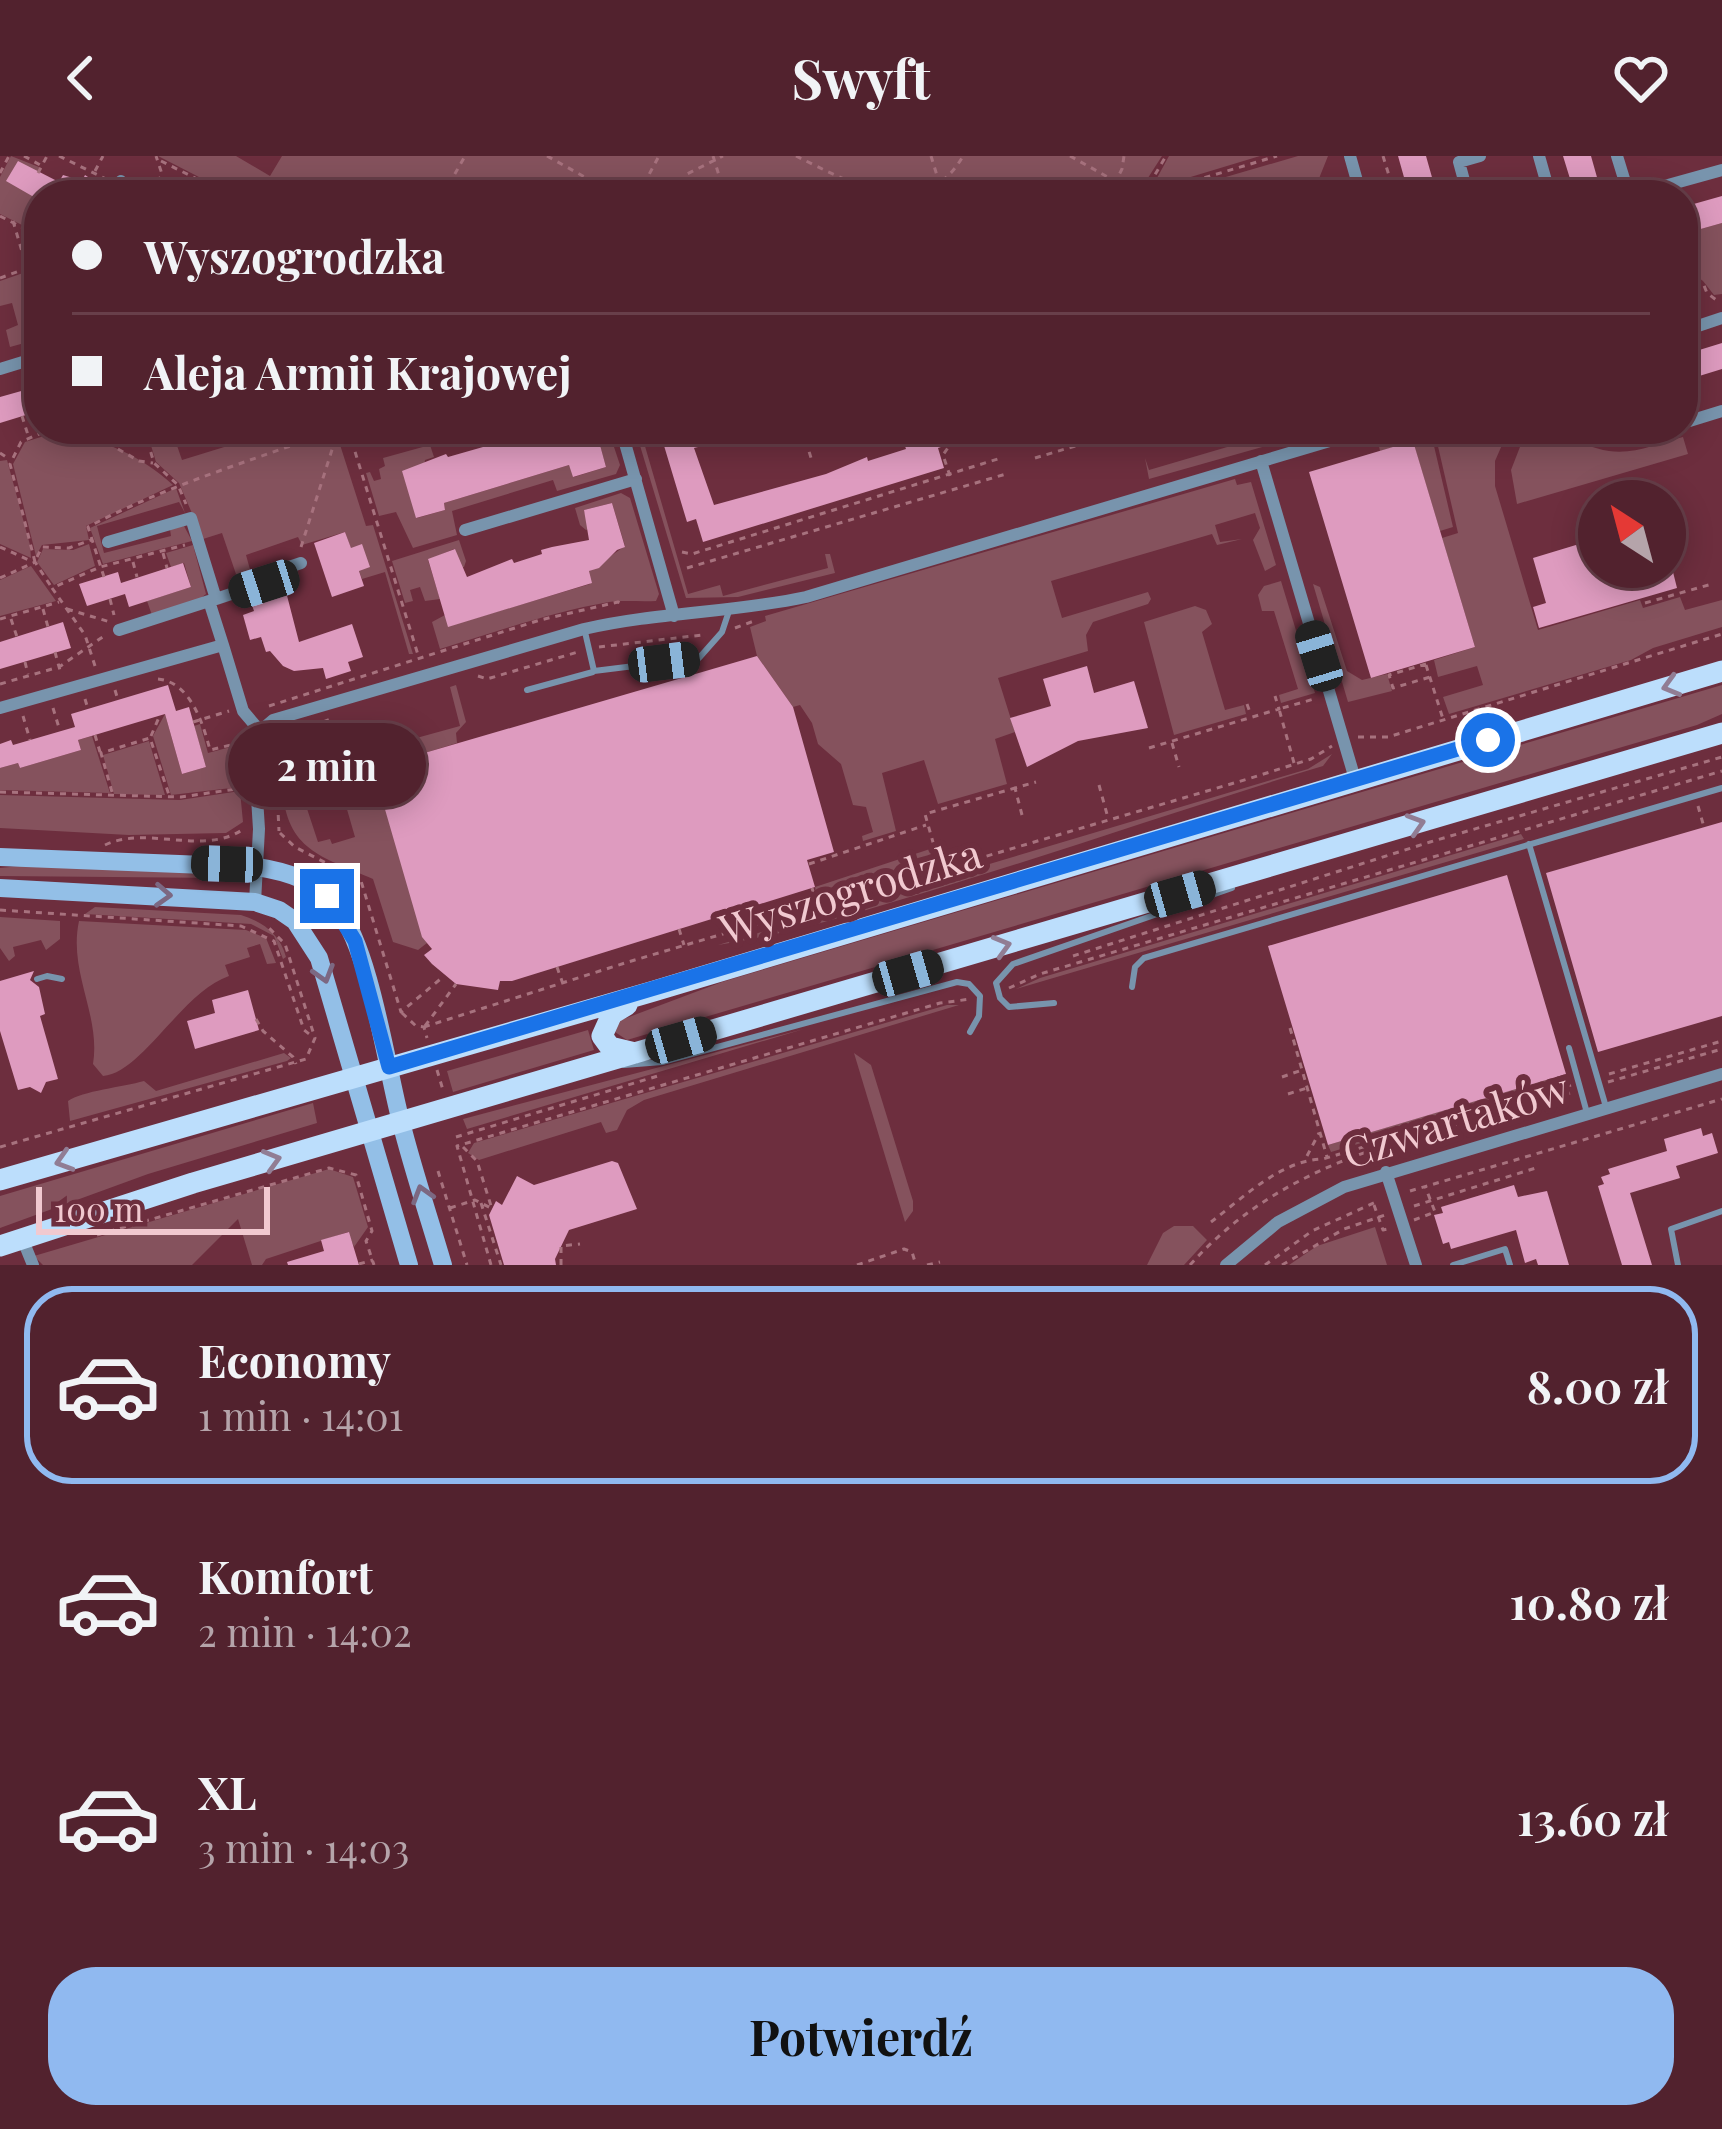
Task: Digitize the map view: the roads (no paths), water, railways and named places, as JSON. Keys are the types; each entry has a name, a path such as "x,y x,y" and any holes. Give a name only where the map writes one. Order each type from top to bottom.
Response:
{"main road":[{"name":"Wyszogrodzka","path":"0,1180 654,991 1722,670"},
{"path":"0,1246 401,1122 1722,733"},
{"path":"636,1053 610,1048 602,1030 612,1014 654,991"}],"street":[{"path":"1464,180 1459,162 1480,156"},
{"path":"1686,180 1722,170"},
{"path":"624,444 674,616"},
{"path":"258,735 273,721 584,629 806,597 1319,444"},
{"path":"1261,461 1355,779"},
{"path":"465,530 636,478"},
{"path":"108,542 191,518 242,708 258,735 257,910"},
{"path":"118,630 264,584 274,572 301,563"},
{"path":"0,708 21,710 99,680 223,645"},
{"path":"0,856 257,867 301,878 320,889 341,913 355,941 443,1265"},
{"path":"0,888 288,915 314,946 409,1265"},
{"name":"Czwartaków","path":"1226,1265 1288,1215 1322,1196 1386,1172 1722,1074"},
{"path":"1386,1172 1416,1265"},
{"path":"22,1238 33,1265"}],"lane":[{"path":"527,690 595,671 699,658 722,632 729,611"},
{"path":"584,629 595,671"},
{"path":"1132,987 1135,967 1144,958 1722,788"},
{"path":"1054,1003 1009,1007 996,983 1013,964 1362,841"},
{"path":"1529,844 1606,1107"},
{"path":"37,979 62,980"},
{"path":"579,1069 662,1062 952,982 969,984 980,996 979,1016 970,1032"},
{"path":"1569,1048 1587,1113"},
{"path":"1678,1265 1671,1229 1722,1211"},
{"path":"1453,1265 1505,1250 1510,1265"}]}
